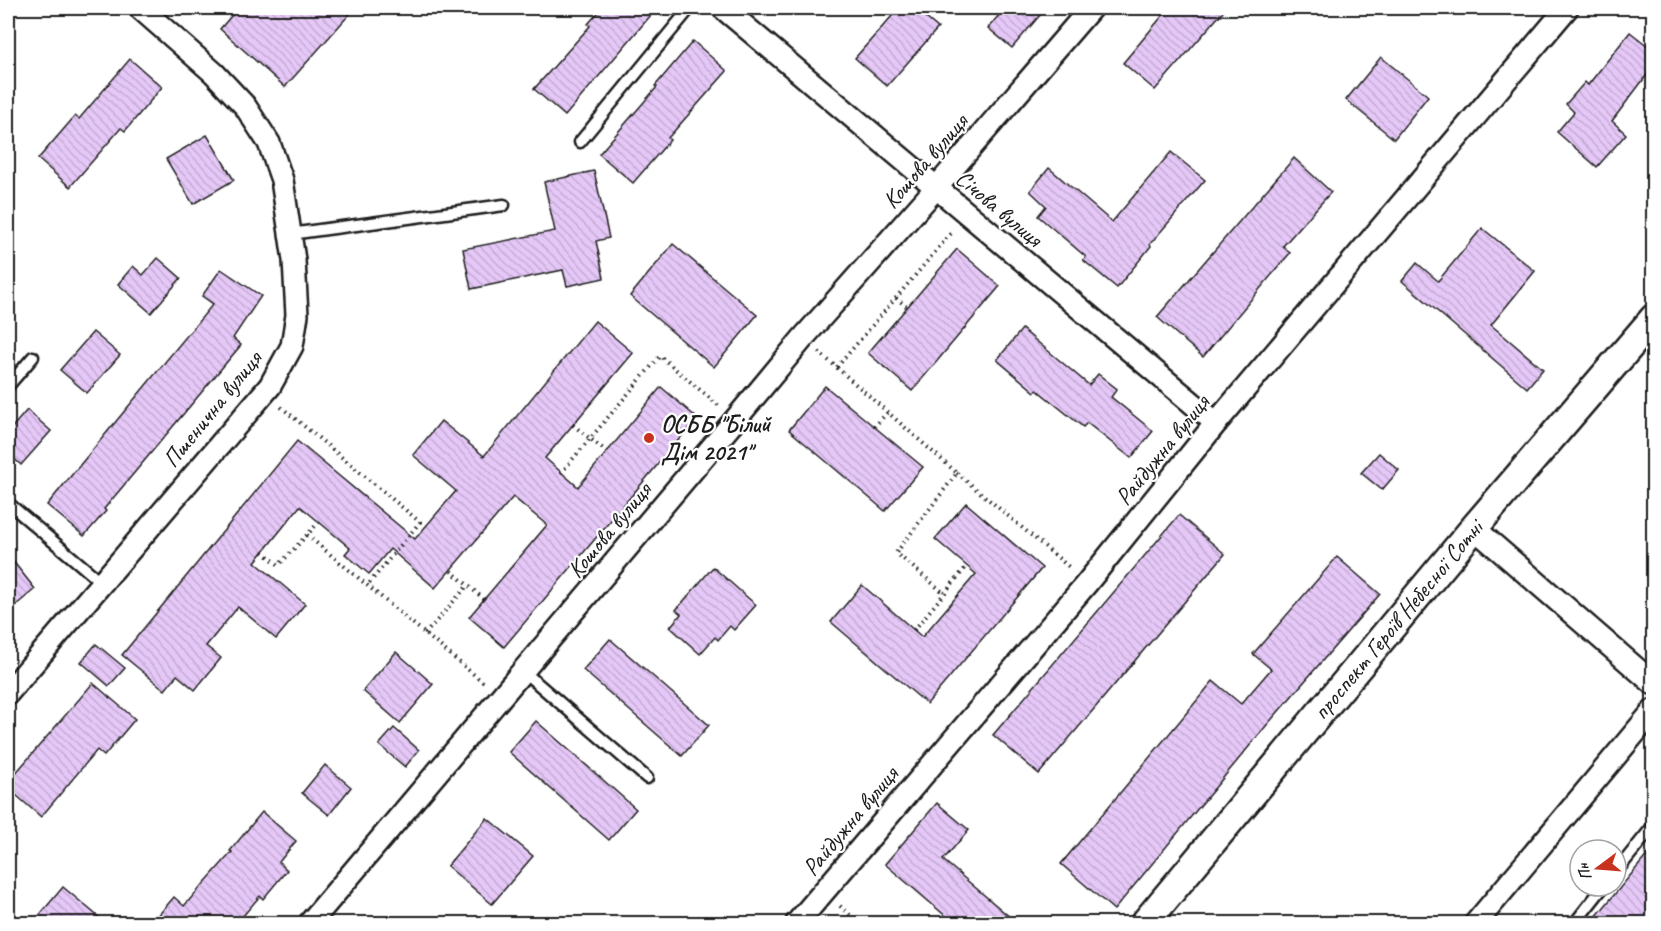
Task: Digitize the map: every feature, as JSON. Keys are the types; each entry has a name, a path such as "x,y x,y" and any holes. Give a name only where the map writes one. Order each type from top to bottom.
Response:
{"street":[{"name":"Пшенична вулиця","path":"8,693 264,393 292,346 297,315 290,234 282,180 269,143 245,106 214,73 140,8"},
{"name":"Січова вулиця","path":"723,8 1216,423"},
{"name":"Кошова вулиця","path":"309,924 803,338 1091,8"},
{"name":"Райдужна вулиця","path":"796,924 1087,583 1216,423 1567,8"},
{"name":"проспект Героїв Небесної Сотні","path":"1144,924 1474,528 1653,318"},
{"path":"1474,528 1653,684"},
{"path":"1475,924 1653,710"}],"lane":[{"path":"580,142 690,8"},
{"path":"290,234 504,205"},
{"path":"8,386 33,357"},
{"path":"8,503 101,582"},
{"path":"523,671 647,778"},
{"path":"1628,857 1653,825"},
{"path":"1574,924 1595,898"}],"path":[{"path":"837,368 968,214"},
{"path":"896,298 907,307"},
{"path":"803,338 1087,583"},
{"path":"561,473 660,356 735,420"},
{"path":"264,393 420,522 367,585"},
{"path":"874,427 887,412"},
{"path":"573,425 607,452"},
{"path":"944,593 896,553 957,473"},
{"path":"263,552 279,565 319,522"},
{"path":"307,535 501,697"},
{"path":"914,630 967,566"},
{"path":"451,571 484,599"},
{"path":"425,634 468,585"}],"building":[{"path":"238,8 355,8 285,87 220,29"},
{"path":"602,8 657,8 565,116 534,89 590,26 588,24"},
{"path":"899,8 914,8 938,28 887,86 855,58"},
{"path":"1005,8 1046,8 1012,48 988,28"},
{"path":"1169,8 1226,8 1155,90 1123,63"},
{"path":"1630,32 1653,50 1653,67 1612,121 1626,134 1597,167 1557,132 1574,112 1566,104 1585,82 1588,85"},
{"path":"693,41 727,71 668,138 670,140 633,183 599,154"},
{"path":"1381,57 1428,96 1394,139 1346,100"},
{"path":"130,59 162,87 125,131 121,128 70,187 38,159 75,116 79,119"},
{"path":"207,135 234,180 193,204 166,159"},
{"path":"1171,152 1205,180 1150,244 1151,246 1117,288 1083,260 1086,257 1038,216 1046,206 1030,191 1049,168 1112,222"},
{"path":"1294,158 1331,192 1283,246 1290,253 1203,357 1157,317"},
{"path":"594,171 609,238 596,241 604,278 567,286 563,270 471,289 463,249 555,231 544,182"},
{"path":"1482,228 1535,271 1491,325 1543,369 1527,388 1402,281 1417,263 1438,281"},
{"path":"673,244 757,315 714,367 630,296"},
{"path":"957,249 1000,286 912,391 868,353"},
{"path":"158,258 181,278 151,313 118,284 133,266 143,275"},
{"path":"221,269 261,296 233,338 241,345 84,536 47,505 213,304 202,296"},
{"path":"595,321 633,353 545,458 578,487 661,387 697,418 504,647 469,617 547,525 513,497 435,588 390,549 369,574 345,554 350,548 300,506 255,562 305,604 276,639 238,607 206,646 221,658 195,690 177,675 165,690 122,655 297,441 415,539 456,491 413,455 441,421 484,456"},
{"path":"1022,329 1089,385 1098,374 1117,389 1111,397 1153,431 1131,458 1087,423 1083,427 1037,390 1035,392 997,360"},
{"path":"93,332 120,355 87,393 60,370"},
{"path":"825,386 923,467 885,511 789,430"},
{"path":"27,410 51,431 21,465 8,453 8,432"},
{"path":"1379,453 1399,470 1382,490 1361,473"},
{"path":"966,503 1042,568 927,704 831,622 862,585 922,637 976,574 935,539"},
{"path":"1179,515 1225,554 1039,774 993,735"},
{"path":"8,555 35,589 8,612"},
{"path":"1337,557 1380,594 1266,726 1114,910 1061,864 1213,681 1241,704 1271,669 1253,654"},
{"path":"713,567 756,605 734,630 730,626 718,640 715,637 700,654 670,627 681,614 676,610"},
{"path":"610,639 709,725 682,756 583,670"},
{"path":"96,644 125,668 109,686 81,662"},
{"path":"396,652 433,684 400,723 363,691"},
{"path":"93,683 135,719 104,756 97,750 41,817 8,788 8,782"},
{"path":"536,721 636,809 609,840 509,752"},
{"path":"394,728 419,750 405,767 379,745"},
{"path":"325,765 351,787 329,815 302,793"},
{"path":"937,803 969,830 943,860 1018,924 955,924 885,864"},
{"path":"262,812 296,841 279,862 287,870 263,899 260,896 236,924 151,924 174,897 184,906 232,852 230,851"},
{"path":"487,818 533,856 492,904 447,866"},
{"path":"1653,848 1653,924 1590,924 1612,898 1628,898 1628,878"},
{"path":"63,887 107,924 32,924"}],"place":[{"name":"ОСББ \"Білий Дім 2021\"","path":"649,438"}]}
